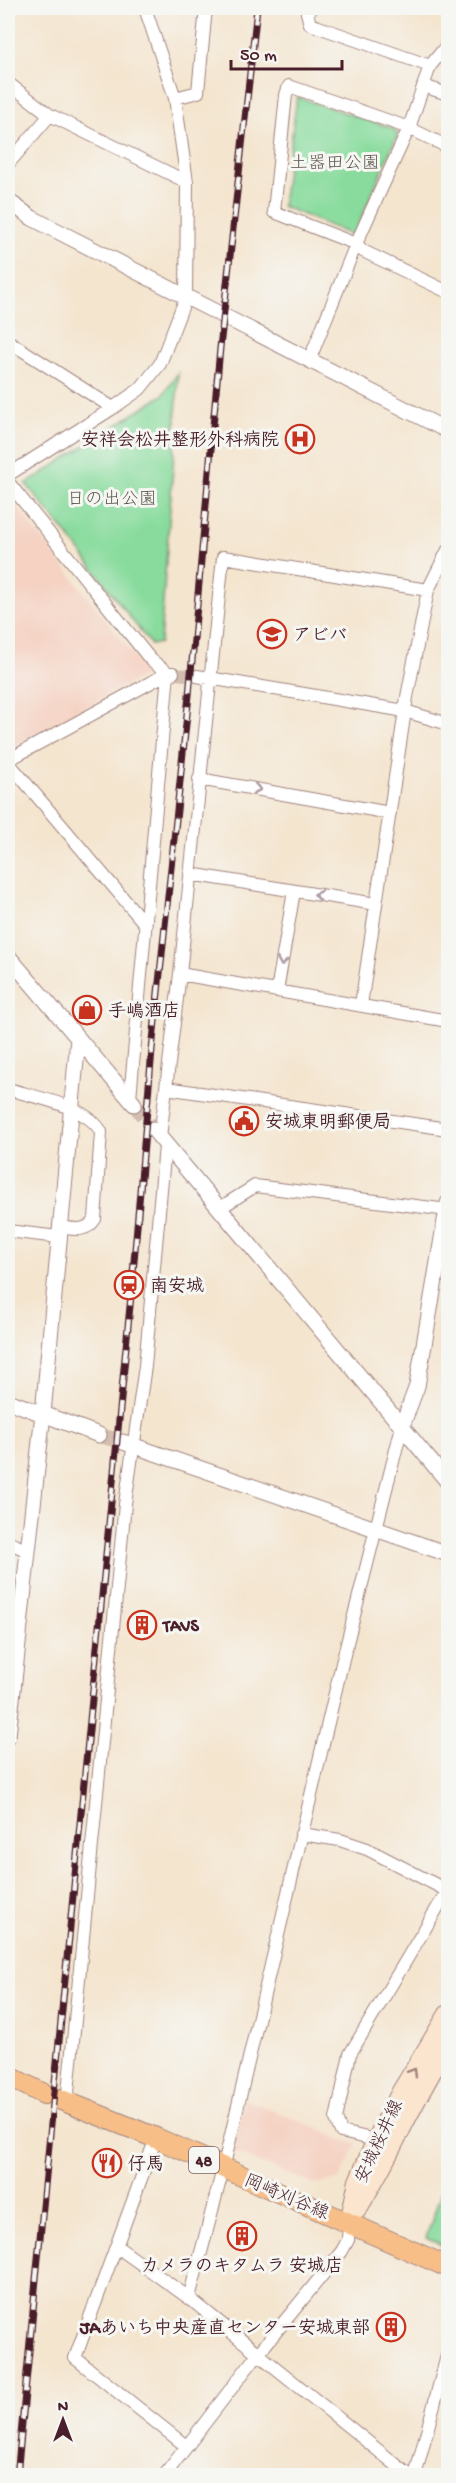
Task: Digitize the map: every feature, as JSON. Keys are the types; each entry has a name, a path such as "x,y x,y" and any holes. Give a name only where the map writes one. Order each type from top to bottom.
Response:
{"main road":[{"name":"安城桜井線","path":"349,2222 358,2181 376,2140 400,2093 448,2014"},
{"name":"安城桜井線","path":"349,2222 371,2187 421,2090 448,2045"},
{"name":"岡崎刈谷線","path":"8,2076 57,2099 156,2138 448,2267"}],"street":[{"path":"8,475 140,389 160,364 186,297 187,182 175,98 145,8"},
{"path":"175,98 198,92 206,8"},
{"path":"312,8 307,13 310,24 430,66"},
{"path":"309,361 356,244 409,128 430,66 448,44"},
{"path":"8,83 50,116 187,182"},
{"path":"448,147 409,128 289,86 286,95 274,212 356,244 363,251 448,292"},
{"path":"423,86 448,94"},
{"path":"8,164 50,116"},
{"path":"8,201 32,218 448,432"},
{"path":"8,340 113,408"},
{"path":"8,482 150,659 172,673"},
{"path":"361,1005 405,711 428,590 448,550"},
{"path":"57,2099 123,1525 128,1444 145,1366 160,1138 180,974 199,779 203,676 223,557 428,590"},
{"path":"144,923 8,761 172,673"},
{"path":"132,1101 144,923 172,673"},
{"path":"203,676 405,711 448,724"},
{"path":"199,779 390,813"},
{"path":"190,874 376,904"},
{"path":"276,991 294,891"},
{"path":"8,956 132,1101"},
{"path":"180,974 448,1021"},
{"path":"8,1736 43,1413 78,1039"},
{"path":"166,1088 448,1129"},
{"path":"8,1089 71,1108 90,1119 101,1132 95,1219 90,1226 59,1232 8,1231"},
{"path":"160,1138 448,1482"},
{"path":"189,2298 223,2169 343,1659 402,1426 417,1386 448,1207 255,1186 220,1208"},
{"path":"8,1401 99,1435"},
{"path":"128,1444 448,1554"},
{"path":"8,1542 28,1551"},
{"path":"301,1834 340,1840 368,1849 448,1890 350,2054 336,2119 341,2132 376,2140"},
{"path":"156,2138 75,2358 186,2446"},
{"path":"164,2475 257,2355 342,2251 348,2240 349,2222"},
{"path":"116,2246 189,2298 257,2355 410,2475"},
{"path":"415,2475 448,2352"}],"shaded area":[{"path":"8,495 148,674 8,749"},
{"path":"244,2099 325,2131 338,2139 357,2143 340,2179 315,2185 231,2151"}],"green space":[{"name":"土器田公園","path":"297,97 392,128 398,134 355,232 349,234 282,206"},
{"name":"日の出公園","path":"178,373 160,643 151,645 26,484 163,395"},
{"path":"448,2172 448,2248 426,2238"}],"tunnel":[{"path":"175,674 197,676"},
{"path":"134,1104 153,1129"},
{"path":"99,1435 123,1442"}],"railway":[{"path":"17,2476 132,1285 152,1050 189,695 220,348 257,8"}],"place":[{"name":"安祥会松井整形外科病院","path":"300,439"},
{"name":"アビバ","path":"272,634"},
{"name":"手嶋酒店","path":"87,1010"},
{"name":"安城東明郵便局","path":"244,1121"},
{"name":"南安城","path":"129,1285"},
{"name":"TAVS","path":"142,1625"},
{"name":"仔馬","path":"107,2163"},
{"name":"カメラのキタムラ 安城店","path":"242,2236"},
{"name":"JAあいち中央産直センター安城東部","path":"391,2327"}]}
